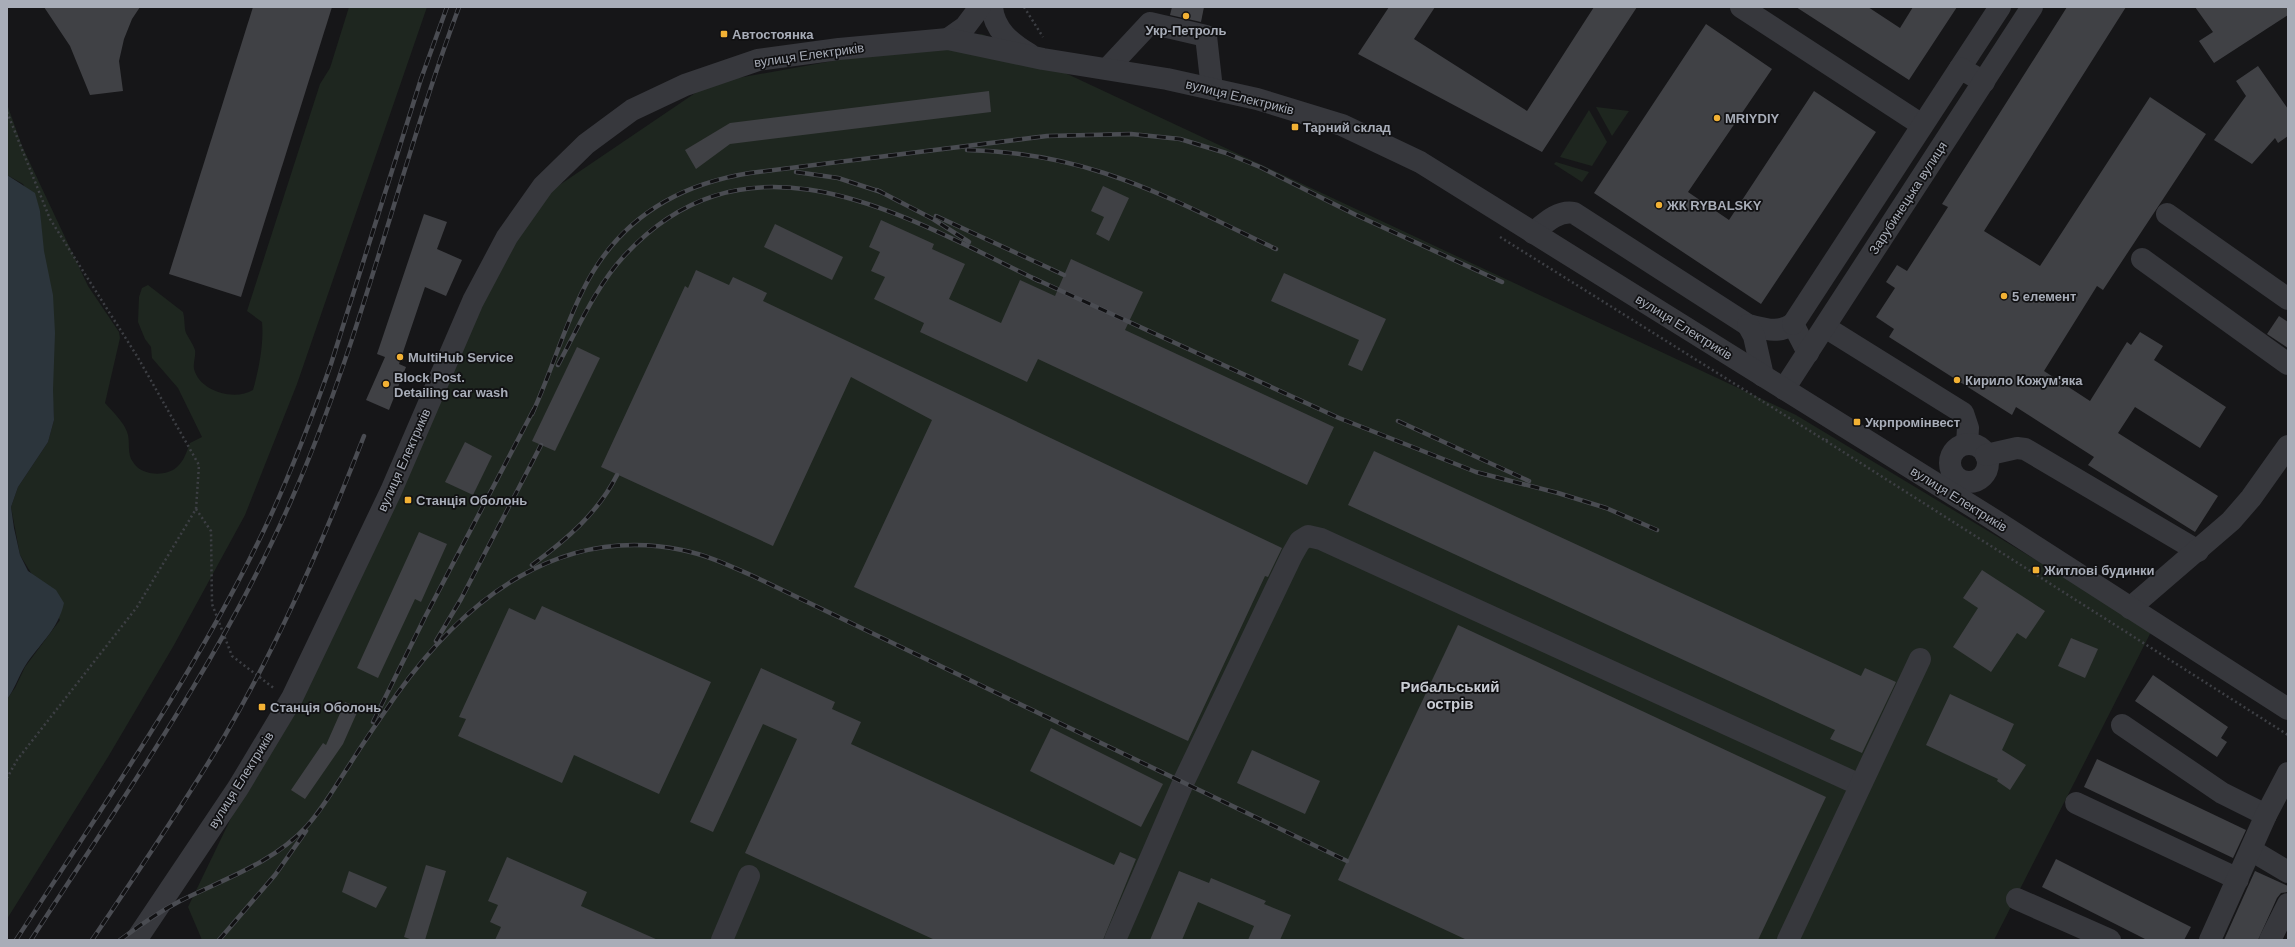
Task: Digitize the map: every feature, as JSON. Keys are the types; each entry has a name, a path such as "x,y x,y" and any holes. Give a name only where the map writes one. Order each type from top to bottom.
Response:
{"street":[{"path":"948,39 965,27 980,7"},
{"name":"вулиця Електриків","path":"992,7 995,20 1003,33 1016,46 1033,57"},
{"path":"1742,7 1768,14 1922,125"},
{"path":"1533,233 1553,218 1566,212 1574,213 1748,325 1773,331 1784,330 1793,324 2000,7"},
{"name":"Зарубинецька вулиця","path":"1784,390 2032,7"},
{"path":"1108,68 1150,23 1206,36 1212,89"},
{"name":"вулиця Електриків","path":"136,940 238,788 292,698 391,491 473,301 507,238 543,186 586,144 632,110 685,85 758,60 839,49 948,39 1033,57 1108,68 1212,89 1257,99 1342,125 1420,162 1838,423 1956,486 2130,608 2288,710"},
{"path":"1960,68 1984,82"},
{"path":"2167,214 2288,299"},
{"path":"2142,259 2288,364"},
{"path":"1793,324 1808,353"},
{"path":"1748,325 1754,336 1762,376"},
{"path":"1824,327 1963,413 1968,428 1967,444"},
{"path":"1967,444 1982,448 1986,455 1988,462 1987,470 1982,476 1976,481 1956,486 1951,459 1959,446 1967,444"},
{"path":"2130,608 2231,521 2251,498 2288,446"},
{"path":"1986,455 2017,448 2026,448 2198,551"},
{"path":"1115,940 1183,783 1288,562 1300,541 1308,536 1321,539 1860,785"},
{"path":"1788,940 1920,659"},
{"path":"2122,725 2222,793 2266,815"},
{"path":"2210,940 2266,815 2288,773"},
{"path":"2076,803 2238,879"},
{"path":"2251,850 2288,872"},
{"path":"722,940 749,876"},
{"path":"2017,899 2110,940"},
{"path":"2270,940 2288,904"}],"path":[{"path":"1024,7 1043,37"},
{"path":"7,112 50,219 137,356 199,465 196,509 137,607 17,760 7,778"},
{"path":"1497,235 1826,441 2288,735"},
{"path":"1826,441 1838,423"},
{"path":"196,509 211,531 212,604 232,656 274,688 314,710"}],"shaded area":[{"path":"349,7 427,7 297,384 245,515 174,645 108,757 7,919 7,699 15,688 25,667 60,620 20,555 11,507 18,487 48,442 54,420 40,211 23,184 7,175 7,104 22,146 88,286 119,332 120,338 105,403 125,426 129,438 130,456 133,462 142,470 154,474 160,474 177,467 182,462 190,443 202,437 178,388 152,358 151,347 145,339 138,322 139,297 142,288 148,285 183,312 186,333 195,350 194,369 203,384 211,389 228,394 237,395 253,390 260,356 262,322 247,311 320,84 330,68"},
{"path":"982,34 1796,415 2152,630 1994,940 202,940 188,907 527,207 710,83"},
{"path":"1596,107 1629,111 1612,136"},
{"path":"1589,110 1607,142 1592,166 1560,157"},
{"path":"1556,162 1589,172 1582,182 1554,164"},
{"path":"7,175 35,193 40,211 44,251 53,295 55,333 53,390 54,420 48,442 18,487 11,507 20,555 28,571 56,590 64,603 53,629 25,666 7,699"}],"building":[{"path":"44,7 140,7 132,19 124,39 119,61 123,91 90,95 70,46"},
{"path":"253,7 332,7 241,297 169,274"},
{"path":"1172,7 1204,7 1201,22 1170,15"},
{"path":"1389,7 1435,7 1414,39 1527,111 1594,7 1637,7 1542,152 1358,54"},
{"path":"1796,7 1868,7 1900,28 1913,7 1957,7 1909,80"},
{"path":"2067,7 2126,7 1984,231 2040,266 2150,97 2206,134 2103,290 2097,286 2044,371 2090,401 2127,342 2131,345 2140,332 2163,346 2154,360 2226,407 2200,448 2135,407 2118,433 2218,496 2195,532 2088,465 2094,457 2016,407 2012,415 1889,337 1894,329 1876,317 1895,288 1886,282 1897,265 1907,271 1948,207 1942,204"},
{"path":"2195,7 2288,7 2288,15 2214,63 2199,41 2213,32"},
{"path":"1706,24 1772,69 1688,192 1729,220 1814,91 1876,132 1761,304 1594,193"},
{"path":"2258,66 2288,109 2288,136 2278,143 2275,138 2252,164 2214,140 2246,96 2236,81"},
{"path":"989,91 991,112 730,144 696,169 685,150 730,123"},
{"path":"1103,186 1129,198 1109,241 1096,234 1104,217 1091,211"},
{"path":"424,214 447,222 437,249 462,260 446,296 425,287 399,364 406,367 389,410 366,400 385,357 377,354"},
{"path":"881,220 934,244 932,249 965,264 949,299 1001,323 1020,280 1055,296 1071,259 1143,292 1125,330 1334,427 1307,485 1038,359 1027,382 920,332 924,323 874,299 885,277 871,271 880,252 869,247"},
{"path":"775,224 843,257 832,280 764,247"},
{"path":"696,270 729,285 733,277 767,293 763,301 1282,548 1268,577 1265,576 1188,741 854,587 932,420 851,377 773,546 601,467 685,286 688,288"},
{"path":"1284,273 1386,319 1362,371 1348,365 1359,340 1271,301"},
{"path":"2279,316 2288,322 2288,348 2267,334"},
{"path":"577,347 600,358 555,451 532,441"},
{"path":"465,442 492,456 473,495 445,482"},
{"path":"1374,451 1861,676 1865,668 1896,682 1862,753 1830,739 1835,730 1348,505"},
{"path":"419,532 447,544 421,602 415,599 378,678 357,668"},
{"path":"1982,570 2045,611 2026,639 2017,633 1991,672 1953,647 1978,608 1963,598"},
{"path":"542,606 711,682 659,794 574,755 562,783 458,736 466,719 459,717 509,608 535,620"},
{"path":"1458,625 1826,797 1758,940 1467,940 1338,880"},
{"path":"2071,638 2098,649 2085,678 2058,666"},
{"path":"761,668 835,702 832,709 861,722 851,744 1114,865 1120,852 1136,859 1103,940 935,940 745,853 797,739 763,724 713,832 690,822"},
{"path":"2153,675 2228,727 2221,738 2227,742 2217,757 2135,701"},
{"path":"1950,694 2014,724 2002,750 2026,765 2010,790 1997,781 1998,779 1926,745"},
{"path":"345,702 359,708 343,744 305,799 291,790 323,743 326,745"},
{"path":"1051,728 1163,784 1141,827 1030,771"},
{"path":"1252,750 1320,781 1305,814 1237,783"},
{"path":"2097,759 2246,830 2233,858 2084,787"},
{"path":"507,857 587,892 581,906 658,940 495,940 501,927 490,922 498,905 488,901"},
{"path":"2056,859 2191,927 2184,940 2147,940 2042,887"},
{"path":"426,865 446,871 425,940 413,940 404,937"},
{"path":"349,871 387,887 376,908 342,892"},
{"path":"1179,871 1209,883 1211,878 1266,901 1264,904 1291,915 1280,940 1248,940 1254,926 1198,902 1182,940 1150,940"},
{"path":"2255,871 2288,886 2288,892 2281,893 2277,898 2258,940 2224,940"}],"railway":[{"path":"16,940 115,789 178,688 237,583 274,510 300,448 331,364 421,79 447,7"},
{"path":"31,940 135,781 202,672 234,617 290,503 338,381 359,319 437,69 459,7"},
{"path":"532,414 569,320 583,290 597,266 613,244 631,226 651,210 673,197 722,179 750,173 1047,136 1131,134 1180,139 1226,153 1260,167 1356,215 1502,282"},
{"path":"967,150 1001,152 1036,157 1071,164 1104,173 1169,198 1276,249"},
{"path":"796,172 838,178 881,192"},
{"path":"558,365 596,294 625,255 673,215 724,193 776,187 829,193 883,209 936,231 1039,281"},
{"path":"877,190 933,219 969,242"},
{"path":"936,216 1064,275"},
{"path":"1033,278 1339,418 1476,472 1558,493 1606,508 1657,530"},
{"path":"373,722 425,617 534,409"},
{"path":"1398,421 1529,481"},
{"path":"92,940 160,839 224,737 264,664 317,551 364,436"},
{"path":"436,641 461,599 541,445"},
{"path":"532,565 569,536 591,514 617,475"},
{"path":"120,940 142,924 180,901 247,869 279,850 294,839 307,826 330,796 385,711 424,660 453,628 485,600 519,577 556,560 595,549 637,545 691,552 718,561 753,576 1347,861"},
{"path":"219,940 275,875 306,831"}],"place":[{"name":"Укр-Петроль","path":"1186,16"},
{"name":"Автостоянка","path":"724,34"},
{"name":"MRIYDIY","path":"1717,118"},
{"name":"Тарний склад","path":"1295,127"},
{"name":"ЖК RYBALSKY","path":"1659,205"},
{"name":"5 елемент","path":"2004,296"},
{"name":"MultiHub Service","path":"400,357"},
{"name":"Кирило Кожум'яка","path":"1957,380"},
{"name":"Block Post. Detailing car wash","path":"386,384"},
{"name":"Укрпромінвест","path":"1857,422"},
{"name":"Cтанція Оболонь","path":"408,500"},
{"name":"Житлові будинки","path":"2036,570"},
{"name":"Станція Оболонь","path":"262,707"}],"district":[{"name":"Рибальський острів","path":"1450,694"}]}
